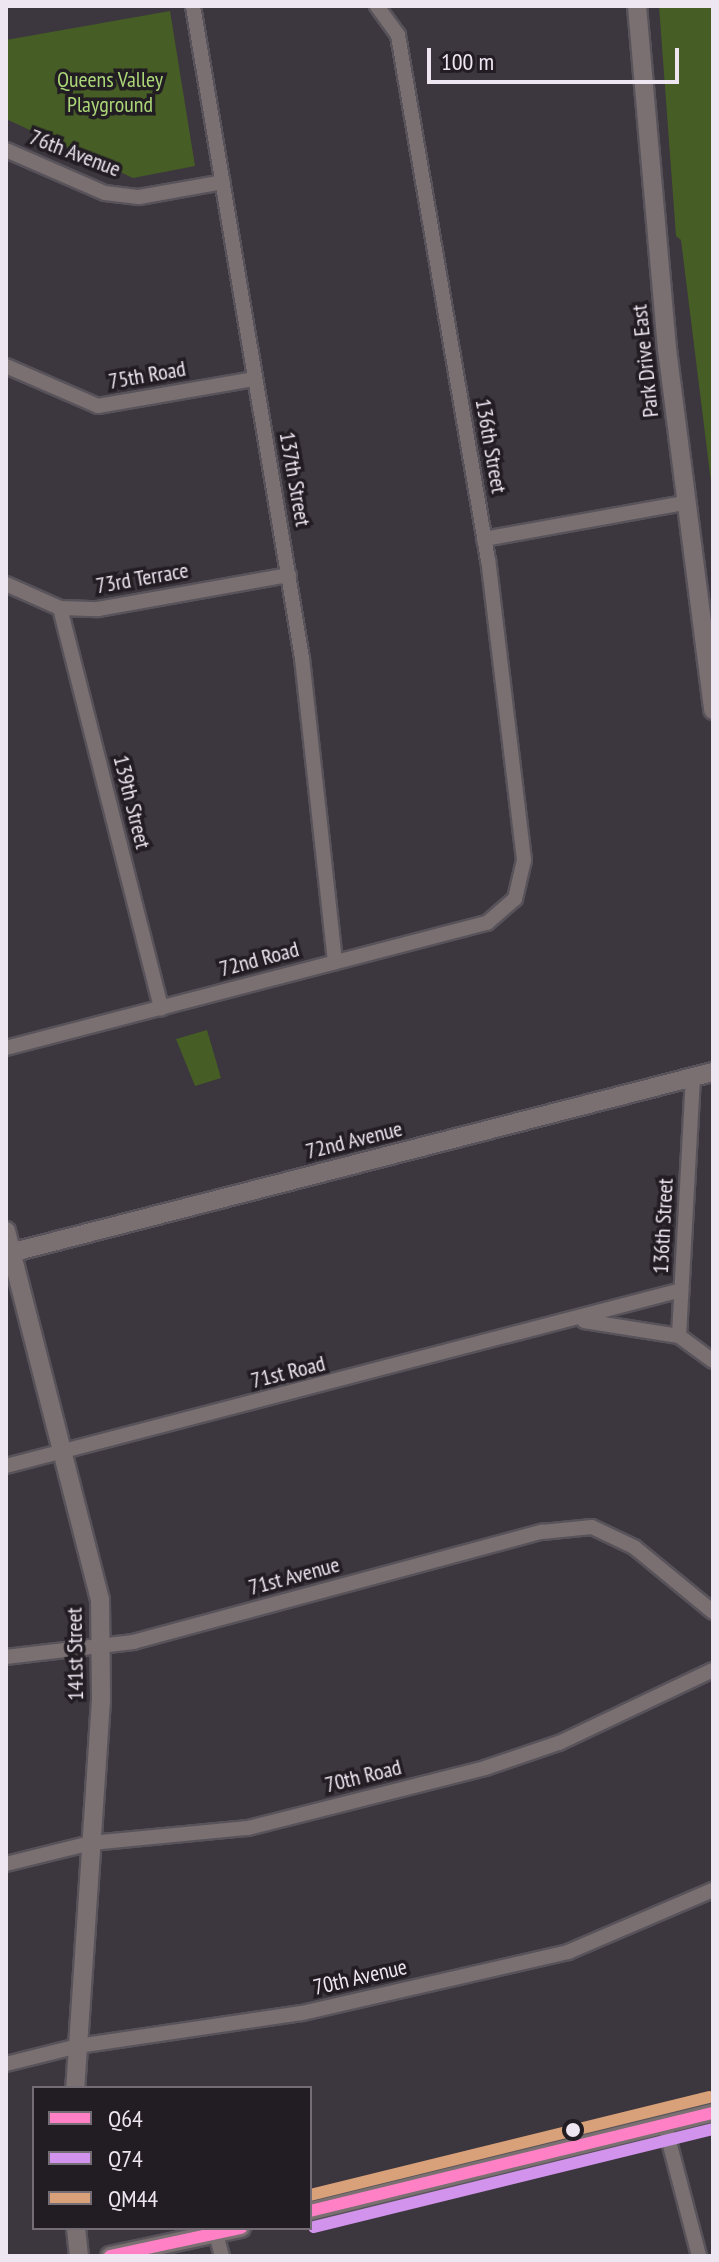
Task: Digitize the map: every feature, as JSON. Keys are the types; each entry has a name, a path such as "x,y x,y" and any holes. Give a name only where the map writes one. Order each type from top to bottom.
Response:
{"street":[{"path":"193,7 210,6"},
{"name":"Park Drive East","path":"637,6 685,503 713,710"},
{"name":"137th Street","path":"193,7 289,575 335,962"},
{"name":"136th Street","path":"379,7 398,35 484,539 524,860 515,899"},
{"name":"76th Avenue","path":"6,150 105,193 139,197 223,182"},
{"name":"75th Road","path":"6,366 98,406 255,379"},
{"path":"484,539 685,503"},
{"name":"73rd Terrace","path":"6,584 60,608 98,609 289,575"},
{"name":"139th Street","path":"60,608 161,1008"},
{"name":"72nd Road","path":"6,1048 487,923 515,899"},
{"name":"72nd Avenue","path":"9,1253 713,1072"},
{"name":"136th Street","path":"679,1336 693,1077"},
{"name":"141st Street","path":"6,1231 9,1253 95,1572 103,1646 75,2086"},
{"name":"71st Road","path":"6,1466 581,1320 681,1290"},
{"name":"71st Road","path":"581,1320 679,1336"},
{"path":"679,1336 713,1361"},
{"name":"71st Avenue","path":"6,1657 133,1642 542,1532 592,1527 634,1547 713,1612"},
{"name":"70th Road","path":"6,1864 91,1843 248,1828 485,1768 559,1743 713,1670"},
{"name":"70th Avenue","path":"6,2064 78,2046 302,2013 568,1952 713,1890"},
{"path":"312,2211 713,2113"},
{"path":"665,2126 699,2256"},
{"path":"76,2230 79,2256"},
{"path":"110,2256 233,2230"},
{"path":"216,2234 222,2256"}],"green space":[{"path":"659,6 713,6 713,498 681,240 676,236"},
{"name":"Queens Valley Playground","path":"170,11 195,166 133,178 6,119 6,40"},
{"path":"207,1030 221,1078 195,1086 176,1039"}],"transit line":[{"name":"QM44","path":"312,2195 709,2097"},
{"name":"Q64","path":"312,2211 713,2113"},
{"name":"Q74","path":"314,2227 713,2129"},
{"name":"Q64","path":"110,2256 232,2230"}]}
